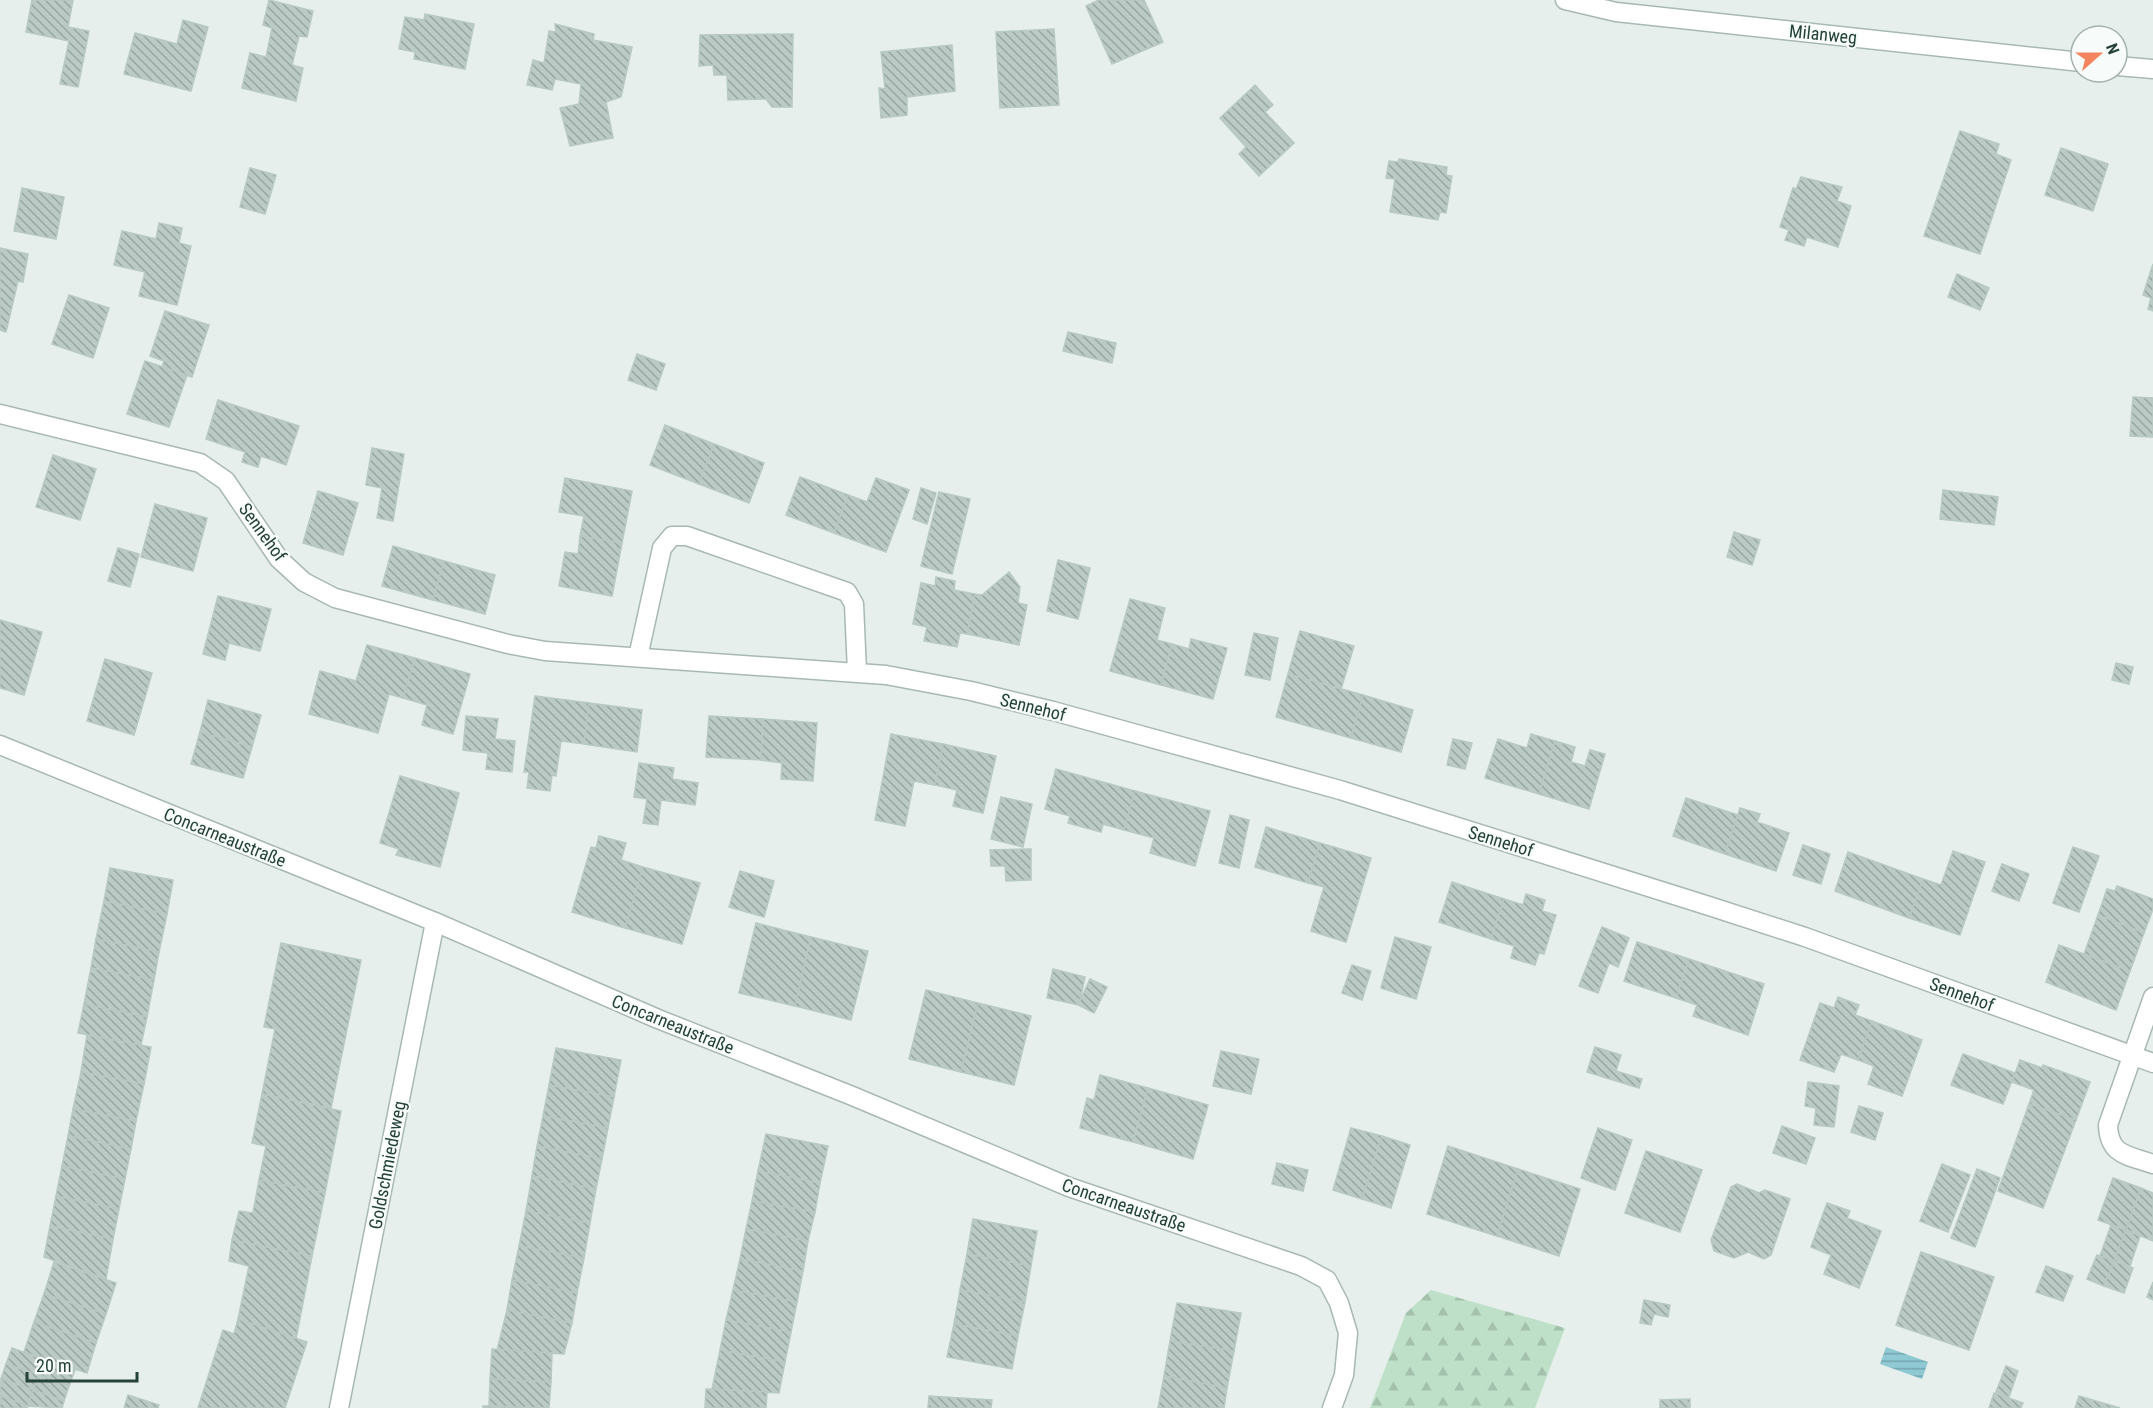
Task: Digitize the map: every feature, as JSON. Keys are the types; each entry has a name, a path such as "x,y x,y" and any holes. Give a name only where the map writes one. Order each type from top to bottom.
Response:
{"street":[{"name":"Milanweg","path":"1565,0 1616,12 2069,61"},
{"path":"2129,67 2153,69"},
{"name":"Sennehof","path":"0,414 200,463 226,481 279,559 304,582 335,598 508,644 545,651 857,672 971,691 1053,711 1340,790 1805,937 2153,1063"},
{"path":"638,657 662,548 672,536 687,536 847,592 854,604 857,672"},
{"name":"Concarneaustraße","path":"0,745 435,921 658,1019 850,1095 1069,1187 1301,1266 1327,1280 1339,1303 1348,1333 1344,1375 1332,1408"},
{"name":"Goldschmiedeweg","path":"339,1408 435,921"},
{"path":"2153,997 2108,1125 2109,1140 2116,1150 2153,1164"}],"green space":[{"path":"1431,1290 1565,1328 1535,1408 1370,1408 1406,1313"}],"water":[{"path":"1886,1347 1928,1362 1922,1379 1880,1364"}],"building":[{"path":"32,0 73,0 68,27 89,31 78,87 60,84 69,41 26,32"},
{"path":"269,0 313,11 307,37 299,36 292,65 303,68 296,101 242,88 250,53 266,57 272,28 263,25"},
{"path":"1099,0 1144,0 1163,42 1112,64 1086,6"},
{"path":"425,14 474,24 465,69 414,59 415,52 399,49 405,17 424,20"},
{"path":"183,20 208,27 191,91 124,74 135,33 177,44"},
{"path":"555,24 594,34 593,40 632,47 621,97 606,102 613,138 570,146 560,108 579,104 581,84 555,79 552,90 527,85 533,60 544,63 549,31 556,32"},
{"path":"1054,29 1059,105 1000,108 996,32"},
{"path":"793,34 792,107 772,107 766,99 728,100 727,75 714,75 713,65 699,66 700,35"},
{"path":"952,45 955,91 907,97 907,115 881,118 879,88 885,89 881,52"},
{"path":"1255,85 1273,105 1265,112 1294,143 1259,176 1239,154 1246,147 1220,118"},
{"path":"1960,131 1999,144 1996,154 2011,160 1980,254 1924,236"},
{"path":"2061,148 2108,164 2093,211 2045,195"},
{"path":"1399,159 1447,167 1446,175 1452,176 1446,213 1440,212 1438,220 1390,212 1395,179 1386,178 1389,161 1398,162"},
{"path":"250,168 276,175 265,214 240,207"},
{"path":"1801,177 1842,187 1837,201 1851,206 1838,247 1807,237 1804,246 1785,240 1789,230 1780,227 1793,188 1796,189"},
{"path":"22,188 64,197 56,239 14,231"},
{"path":"159,223 182,228 179,243 191,246 177,305 139,296 145,272 114,265 122,231 156,239"},
{"path":"0,248 28,254 23,282 18,281 6,332 0,330"},
{"path":"2153,264 2153,311 2148,309 2151,298 2143,295"},
{"path":"1957,274 1989,288 1980,310 1948,297"},
{"path":"69,295 109,308 93,358 52,344"},
{"path":"165,311 209,325 192,377 162,367 164,361 150,356"},
{"path":"1068,332 1116,343 1112,363 1063,351"},
{"path":"637,354 665,364 656,390 628,380"},
{"path":"145,361 187,375 169,427 127,414"},
{"path":"2133,397 2153,398 2153,437 2130,436"},
{"path":"218,400 299,426 286,465 261,456 258,467 242,462 245,452 206,439"},
{"path":"665,425 714,444 699,484 650,465"},
{"path":"714,444 764,463 749,503 699,484"},
{"path":"372,448 404,454 393,521 377,518 382,488 366,485"},
{"path":"53,455 96,469 80,520 36,507"},
{"path":"800,477 848,495 834,533 786,515"},
{"path":"565,478 632,491 622,543 580,536 584,516 559,512"},
{"path":"876,478 909,490 886,552 834,533 848,495 867,502"},
{"path":"921,488 936,493 927,524 913,519"},
{"path":"1943,490 1998,497 1994,525 1940,519"},
{"path":"318,491 358,503 343,555 303,543"},
{"path":"939,492 970,499 952,574 921,566"},
{"path":"155,504 207,518 193,571 141,557"},
{"path":"1734,532 1760,540 1752,565 1727,557"},
{"path":"580,536 622,543 612,596 559,586 565,552 578,554"},
{"path":"393,546 444,561 433,600 382,586"},
{"path":"118,548 139,554 130,587 108,581"},
{"path":"1058,560 1090,568 1078,619 1047,611"},
{"path":"444,561 495,575 485,614 433,600"},
{"path":"1009,572 1020,587 1018,603 1027,605 1019,645 967,634 975,594 982,595"},
{"path":"936,577 955,581 954,590 975,594 967,634 960,633 957,647 924,641 927,627 913,624 921,583 935,586"},
{"path":"218,596 271,609 260,651 229,643 225,660 203,654"},
{"path":"1130,599 1165,608 1157,640 1172,644 1161,685 1110,671"},
{"path":"0,620 42,632 24,695 0,688"},
{"path":"1300,631 1354,646 1341,689 1288,674"},
{"path":"1254,633 1278,638 1270,680 1245,675"},
{"path":"1191,639 1227,648 1213,699 1161,685 1172,644 1189,649"},
{"path":"367,645 415,658 403,698 389,694 378,733 309,714 320,671 356,681"},
{"path":"415,658 470,674 453,734 422,725 427,705 403,698"},
{"path":"105,659 152,673 134,735 87,721"},
{"path":"2116,663 2133,667 2129,684 2112,680"},
{"path":"1288,674 1363,695 1351,738 1276,717"},
{"path":"1363,695 1413,710 1401,752 1351,738"},
{"path":"535,696 589,703 584,744 561,741 556,776 552,775 550,791 527,788 529,772 524,772"},
{"path":"208,700 261,715 252,747 200,732"},
{"path":"589,703 642,710 637,752 584,744"},
{"path":"466,716 498,719 495,739 515,741 512,772 486,769 488,753 463,750"},
{"path":"709,716 763,719 761,760 706,757"},
{"path":"763,719 817,723 813,781 781,779 782,763 761,760"},
{"path":"200,732 252,747 243,778 191,764"},
{"path":"891,734 943,744 935,785 914,781 905,826 875,820"},
{"path":"1531,734 1555,741 1539,794 1485,778 1498,739 1527,748"},
{"path":"1453,739 1472,743 1465,769 1447,765"},
{"path":"1555,741 1575,747 1571,762 1585,766 1590,750 1605,754 1589,809 1539,794"},
{"path":"943,744 996,756 983,813 953,806 957,790 935,785"},
{"path":"639,763 674,768 672,779 698,783 695,805 661,800 658,825 643,823 647,799 634,797"},
{"path":"1056,769 1135,791 1124,830 1103,824 1101,832 1068,823 1070,816 1045,809"},
{"path":"400,776 459,793 440,867 396,855 399,849 380,843"},
{"path":"1135,791 1210,811 1195,866 1150,853 1154,838 1124,830"},
{"path":"1001,797 1032,804 1023,847 991,839"},
{"path":"1686,798 1738,815 1725,854 1673,836"},
{"path":"1740,808 1760,814 1757,822 1789,833 1776,871 1725,854"},
{"path":"1230,815 1249,820 1239,868 1219,863"},
{"path":"1266,827 1320,843 1308,883 1255,867"},
{"path":"599,836 626,843 621,860 643,867 625,928 572,912 591,847 596,848"},
{"path":"1320,843 1371,858 1346,942 1311,931 1324,887 1308,883"},
{"path":"1803,845 1830,854 1821,884 1793,875"},
{"path":"2073,847 2099,856 2079,912 2053,903"},
{"path":"1031,849 1031,880 1006,881 1005,866 991,866 990,850"},
{"path":"1953,851 1985,862 1960,935 1909,918 1923,879 1941,885"},
{"path":"1848,852 1923,879 1909,918 1835,891"},
{"path":"2002,864 2029,874 2019,901 1992,891"},
{"path":"643,867 700,883 682,944 625,928"},
{"path":"110,868 173,880 167,914 104,901"},
{"path":"740,871 774,881 764,917 729,907"},
{"path":"1452,882 1504,899 1491,939 1439,922"},
{"path":"2117,886 2153,899 2153,909 2144,933 2098,915 2107,889 2115,891"},
{"path":"1526,894 1545,900 1542,911 1556,915 1544,954 1539,953 1535,965 1511,958 1514,946 1491,939 1504,899 1523,905"},
{"path":"104,901 167,914 159,952 96,939"},
{"path":"2098,915 2144,933 2130,971 2084,954"},
{"path":"756,923 811,937 795,1006 739,993"},
{"path":"1602,927 1629,938 1618,967 1609,963 1598,993 1579,986"},
{"path":"811,937 868,951 851,1020 795,1006"},
{"path":"1395,937 1431,947 1416,999 1381,988"},
{"path":"96,939 159,952 154,980 91,968"},
{"path":"1637,942 1689,959 1676,998 1624,981"},
{"path":"281,943 361,960 331,1108 262,1094 275,1029 264,1027"},
{"path":"2059,945 2130,971 2116,1010 2046,982"},
{"path":"1689,959 1764,984 1748,1035 1693,1016 1697,1005 1676,998"},
{"path":"1352,965 1371,971 1362,1000 1342,993"},
{"path":"91,968 154,980 147,1017 84,1004"},
{"path":"1053,969 1085,977 1079,1005 1047,998"},
{"path":"1090,979 1107,987 1094,1013 1078,1005"},
{"path":"926,990 978,1003 961,1072 909,1059"},
{"path":"1838,997 1859,1005 1855,1015 1872,1021 1858,1060 1841,1054 1834,1072 1800,1060 1820,1003 1834,1008"},
{"path":"978,1003 1031,1016 1014,1085 961,1072"},
{"path":"84,1004 147,1017 141,1045 78,1033"},
{"path":"1872,1021 1922,1040 1902,1096 1868,1084 1874,1066 1858,1060"},
{"path":"87,1035 151,1047 144,1084 81,1072"},
{"path":"1595,1047 1621,1055 1616,1071 1642,1079 1639,1088 1587,1072"},
{"path":"556,1048 621,1060 614,1097 549,1085"},
{"path":"1221,1051 1259,1059 1251,1094 1213,1086"},
{"path":"1963,1054 2015,1073 2003,1104 1951,1085"},
{"path":"2020,1060 2042,1068 2043,1065 2090,1082 2076,1120 2029,1104 2034,1090 2012,1082"},
{"path":"81,1072 144,1084 136,1121 73,1109"},
{"path":"1100,1075 1148,1088 1133,1142 1080,1128 1087,1098 1094,1100"},
{"path":"1808,1082 1839,1086 1834,1127 1814,1125 1816,1108 1805,1106"},
{"path":"549,1085 614,1097 608,1128 543,1116"},
{"path":"1148,1088 1208,1105 1193,1159 1133,1142"},
{"path":"262,1094 341,1111 325,1193 259,1180 266,1146 252,1143"},
{"path":"2029,1104 2076,1120 2043,1208 1998,1191"},
{"path":"1859,1106 1883,1113 1875,1140 1851,1132"},
{"path":"73,1109 136,1121 131,1149 68,1136"},
{"path":"543,1116 608,1128 602,1159 537,1146"},
{"path":"1782,1126 1815,1138 1806,1164 1773,1153"},
{"path":"1351,1128 1382,1136 1362,1199 1333,1190"},
{"path":"1598,1128 1632,1140 1615,1190 1581,1178"},
{"path":"766,1134 828,1146 820,1183 758,1171"},
{"path":"68,1136 131,1149 125,1179 62,1166"},
{"path":"1382,1136 1410,1145 1391,1208 1362,1199"},
{"path":"537,1146 602,1159 596,1189 532,1176"},
{"path":"1448,1146 1518,1169 1497,1236 1427,1214"},
{"path":"1646,1151 1702,1170 1680,1232 1625,1213"},
{"path":"1277,1163 1308,1170 1303,1191 1272,1184"},
{"path":"1942,1164 1970,1175 1948,1232 1920,1221"},
{"path":"62,1166 125,1179 119,1209 56,1196"},
{"path":"1518,1169 1580,1189 1559,1256 1497,1236"},
{"path":"1977,1169 2000,1178 1975,1247 1951,1238"},
{"path":"758,1171 820,1183 815,1212 752,1201"},
{"path":"532,1176 596,1189 590,1223 526,1211"},
{"path":"2113,1178 2141,1188 2126,1230 2098,1220"},
{"path":"259,1180 325,1193 312,1256 232,1240 239,1211 253,1213"},
{"path":"1737,1184 1759,1193 1765,1190 1790,1199 1771,1255 1764,1259 1748,1252 1734,1258 1714,1251 1711,1240 1731,1187"},
{"path":"2141,1188 2153,1193 2153,1241 2126,1230"},
{"path":"56,1196 119,1209 113,1239 50,1226"},
{"path":"752,1201 815,1212 808,1241 746,1229"},
{"path":"1827,1203 1850,1211 1847,1218 1881,1231 1859,1288 1824,1274 1831,1255 1811,1247"},
{"path":"526,1211 590,1223 584,1258 519,1246"},
{"path":"973,1219 1037,1231 1031,1266 967,1254"},
{"path":"2111,1225 2126,1230 2114,1261 2100,1256"},
{"path":"50,1226 113,1239 106,1279 44,1257"},
{"path":"746,1229 808,1241 803,1271 740,1259"},
{"path":"2126,1230 2140,1236 2130,1266 2114,1261"},
{"path":"232,1240 312,1256 296,1339 238,1319 249,1266 229,1261"},
{"path":"519,1246 584,1258 577,1293 512,1280"},
{"path":"1921,1252 1994,1277 1969,1350 1896,1325"},
{"path":"967,1254 1031,1266 1025,1302 960,1290"},
{"path":"2097,1255 2114,1261 2104,1286 2087,1279"},
{"path":"740,1259 803,1271 797,1302 733,1290"},
{"path":"2114,1261 2133,1268 2124,1293 2104,1286"},
{"path":"54,1262 116,1283 106,1314 44,1294"},
{"path":"2046,1266 2073,1276 2063,1301 2036,1292"},
{"path":"512,1280 577,1293 572,1323 507,1310"},
{"path":"2153,1282 2153,1300 2147,1297"},
{"path":"733,1290 797,1302 791,1332 726,1320"},
{"path":"960,1290 1025,1302 1018,1336 954,1324"},
{"path":"44,1294 106,1314 96,1343 34,1322"},
{"path":"1644,1300 1670,1305 1668,1317 1654,1314 1651,1325 1640,1323"},
{"path":"1177,1303 1241,1313 1234,1351 1170,1341"},
{"path":"507,1310 572,1323 564,1354 497,1350"},
{"path":"238,1319 307,1342 285,1408 198,1408 223,1330 234,1334"},
{"path":"726,1320 791,1332 785,1362 720,1350"},
{"path":"34,1322 96,1343 87,1373 24,1352"},
{"path":"954,1324 1018,1336 1012,1369 947,1357"},
{"path":"1170,1341 1234,1351 1227,1388 1164,1376"},
{"path":"12,1348 44,1360 39,1375 6,1364"},
{"path":"492,1349 552,1353 551,1382 490,1379"},
{"path":"720,1350 785,1362 779,1393 712,1389"},
{"path":"44,1360 75,1370 69,1386 39,1375"},
{"path":"6,1364 39,1375 33,1390 1,1379"},
{"path":"2006,1366 2018,1371 2009,1397 1996,1392"},
{"path":"39,1375 69,1386 64,1401 33,1390"},
{"path":"1164,1376 1227,1388 1224,1408 1158,1408"},
{"path":"1,1379 33,1390 28,1406 0,1396"},
{"path":"490,1379 551,1382 549,1408 489,1406"},
{"path":"706,1389 767,1392 766,1408 705,1408"},
{"path":"33,1390 64,1401 62,1408 28,1406"},
{"path":"1994,1393 2023,1403 2021,1408 1989,1408"},
{"path":"128,1395 159,1405 158,1408 124,1408"},
{"path":"0,1396 28,1406 27,1408 0,1408"},
{"path":"929,1396 992,1400 991,1408 928,1408"},
{"path":"2079,1396 2120,1408 2075,1408"},
{"path":"1690,1399 1690,1408 1660,1408 1660,1400"},
{"path":"483,1406 489,1406 521,1408 483,1408"}]}
